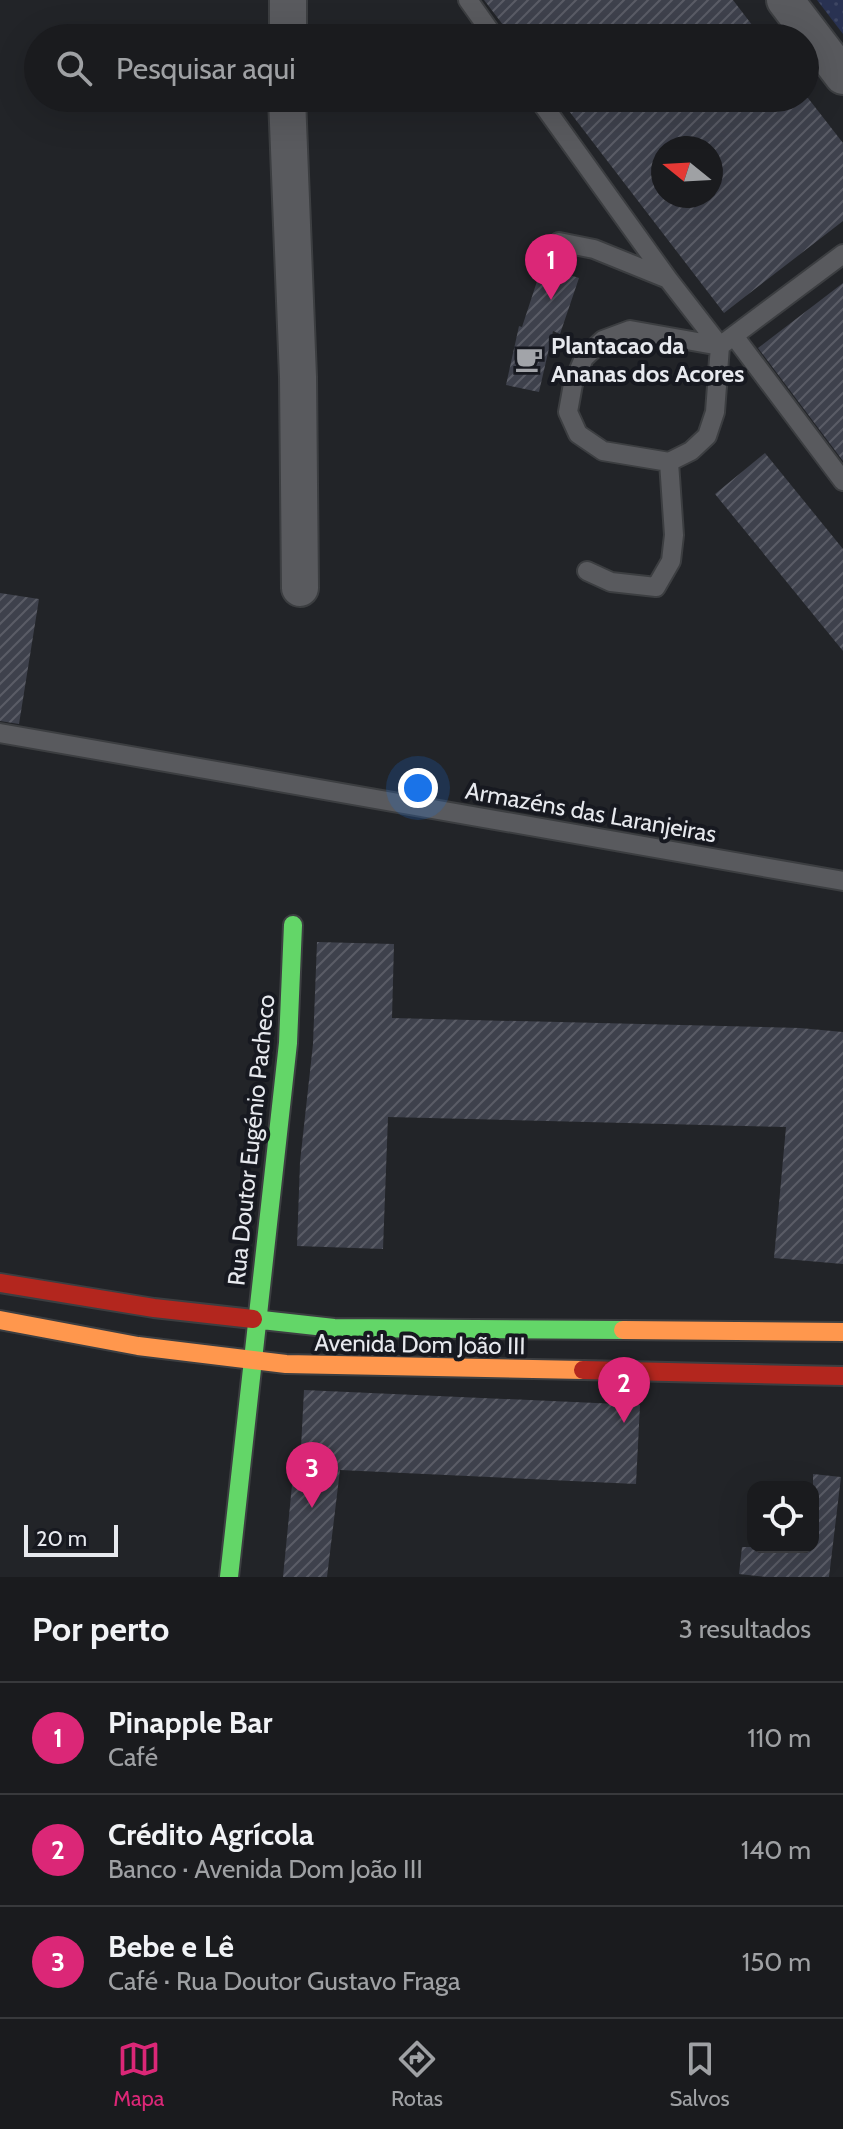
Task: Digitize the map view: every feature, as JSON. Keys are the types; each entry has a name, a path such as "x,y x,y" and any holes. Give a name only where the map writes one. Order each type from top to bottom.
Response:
{"main road":[{"name":"Rua Doutor Eugénio Pacheco","path":"229,1577 288,1043 293,925"},
{"name":"Avenida Dom João III","path":"0,1283 257,1321 373,1329 843,1332"},
{"name":"Avenida Dom João III","path":"0,1320 138,1346 255,1361 396,1368 843,1376"}],"street":[{"path":"288,0 288,24"},
{"path":"785,0 803,24"},
{"path":"819,45 843,76"},
{"path":"288,112 298,377 300,588"}],"lane":[{"path":"468,0 485,24"},
{"path":"548,112 668,279 727,341 843,481"},
{"path":"559,242 594,249 668,279"},
{"path":"727,341 715,412 707,436 691,451 669,462 603,451 578,434 568,412 573,384 584,358 603,340 630,330 727,341 843,254"},
{"path":"587,571 611,582 656,587 671,561 674,535 669,462"},
{"name":"Armazéns das Laranjeiras","path":"0,733 843,881"}],"shaded area":[{"path":"817,0 843,0 843,34"}],"building":[{"path":"484,0 733,0 751,24 502,24"},
{"path":"570,112 819,112 843,143 843,221 724,313"},
{"path":"542,266 579,278 560,334 553,331 539,392 506,385 519,326 522,327"},
{"path":"843,283 843,461 758,348"},
{"path":"765,453 843,549 843,651 715,494"},
{"path":"0,593 39,599 19,724 0,721"},
{"path":"317,942 394,944 392,1018 800,1028 843,1032 843,1264 774,1258 786,1127 388,1117 383,1249 297,1246 300,1162 313,1044"},
{"path":"304,1390 640,1405 636,1484 340,1470 327,1577 283,1577 292,1485 299,1486"},
{"path":"813,1474 841,1477 829,1577 739,1574 742,1547 747,1547 747,1553 819,1553 819,1481 813,1481"}],"traffic: fast":[{"path":"229,1577 288,1043 293,925"},
{"path":"253,1319 334,1328 623,1330"}],"traffic: slow":[{"path":"0,1320 138,1346 286,1364 583,1370"},
{"path":"623,1330 843,1332"}],"traffic: jam":[{"path":"0,1283 154,1308 253,1319"},
{"path":"583,1370 843,1376"}],"place":[{"name":"Pinapple Bar","path":"551,300"},
{"name":"Plantacao da Ananas dos Acores","path":"529,359"},
{"name":"Crédito Agrícola","path":"624,1423"},
{"name":"Bebe e Lê","path":"312,1508"}]}
